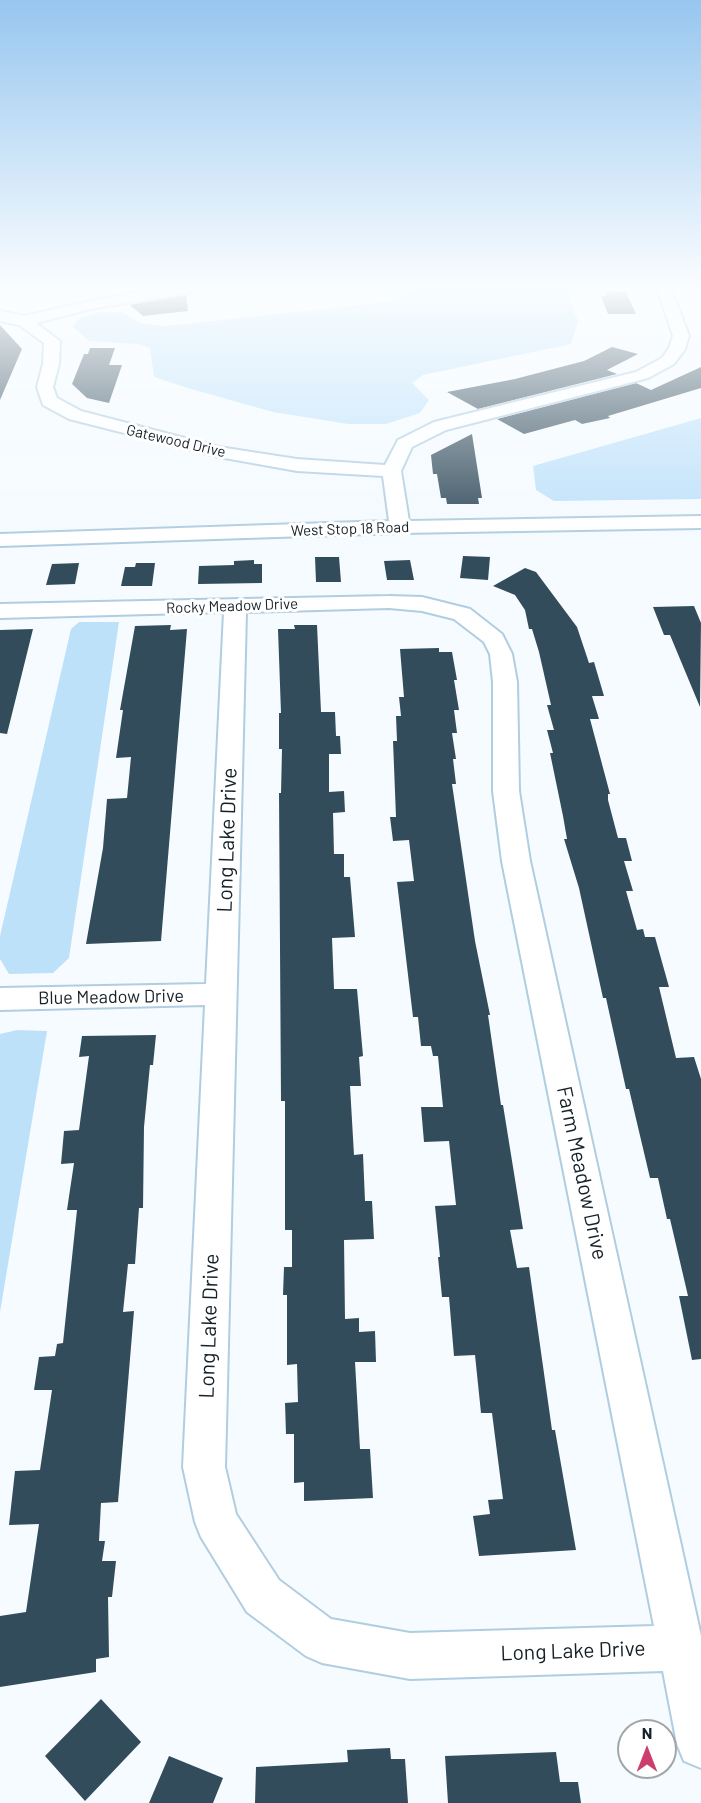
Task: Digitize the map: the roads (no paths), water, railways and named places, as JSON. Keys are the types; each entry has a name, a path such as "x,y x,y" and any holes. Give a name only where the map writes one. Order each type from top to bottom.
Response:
{"street":[{"name":"Gatewood Drive","path":"49,372 45,387 49,400 75,415 219,452 297,465 392,471"},
{"path":"400,527 392,471 404,444 440,426 647,372"},
{"name":"West Stop 18 Road","path":"0,540 400,527 701,522"},
{"name":"Rocky Meadow Drive","path":"0,611 388,602 422,604 462,614"},
{"name":"Long Lake Drive","path":"235,607 204,1467 216,1522 263,1596 322,1640 410,1656 680,1648"},
{"name":"Farm Meadow Drive","path":"462,614 494,639 501,654 505,682 506,791 516,861 701,1744"},
{"name":"Blue Meadow Drive","path":"0,999 222,994"}],"water":[{"path":"153,372 437,372 423,375 412,383 429,400 420,413 386,424 348,424 273,412 154,377"},
{"path":"701,418 701,499 554,501 536,490 533,466"},
{"path":"79,622 119,622 69,958 53,973 9,974 0,959 0,936 71,629"},
{"path":"17,1030 47,1031 0,1312 0,1034"}]}
